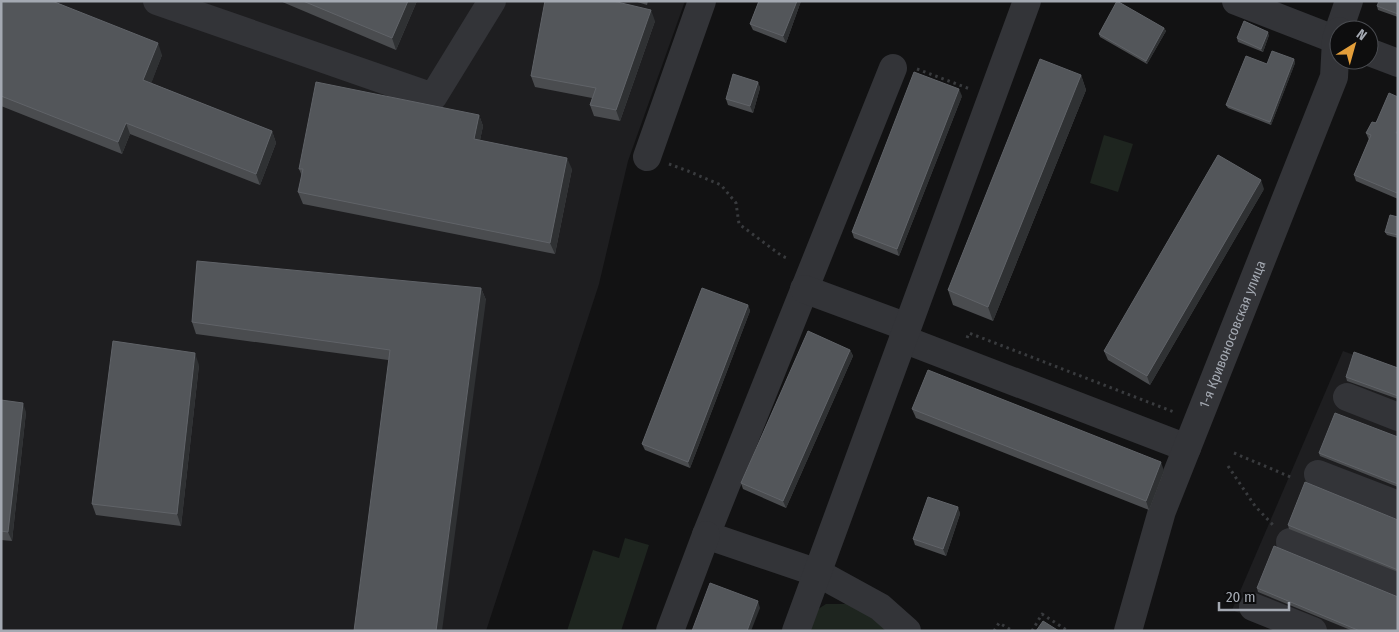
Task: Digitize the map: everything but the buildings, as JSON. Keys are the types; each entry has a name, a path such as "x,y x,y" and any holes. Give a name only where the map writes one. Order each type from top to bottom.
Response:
{"street":[{"path":"157,1 433,97 492,1"},
{"path":"647,157 702,1"},
{"path":"796,631 1026,1"},
{"path":"1236,1 1329,33"},
{"name":"1-я Кривоносовская улица","path":"1343,20 1349,1"},
{"path":"1379,56 1398,63"},
{"path":"670,631 706,535 894,68"},
{"name":"1-я Кривоносовская улица","path":"1128,631 1162,511 1334,77 1335,70"},
{"path":"808,279 905,333 959,360 1187,448"},
{"path":"1347,397 1398,417"},
{"path":"1318,474 1398,505"},
{"path":"706,535 818,573 880,607 907,631"},
{"path":"1290,542 1398,585"},
{"path":"1253,607 1313,631"}],"path":[{"path":"894,68 913,67 991,97"},
{"path":"647,157 721,185 736,203 739,224 782,256 808,279"},
{"path":"959,360 969,332 1180,414"},
{"path":"1234,453 1301,481 1318,474"},
{"path":"1228,466 1255,506 1290,542"},
{"path":"1032,631 1042,614 1068,631"},
{"path":"994,631 998,623 1012,631"}],"shaded area":[{"path":"1,1 685,1 628,161 599,284 486,631 1,631"},
{"path":"1104,135 1133,144 1118,192 1090,183"},
{"path":"1343,351 1398,371 1398,631 1284,631 1232,610"},
{"path":"625,538 649,545 621,631 567,631 593,550 619,558"},
{"path":"826,604 851,604 883,620 890,631 811,631 812,613"}]}
